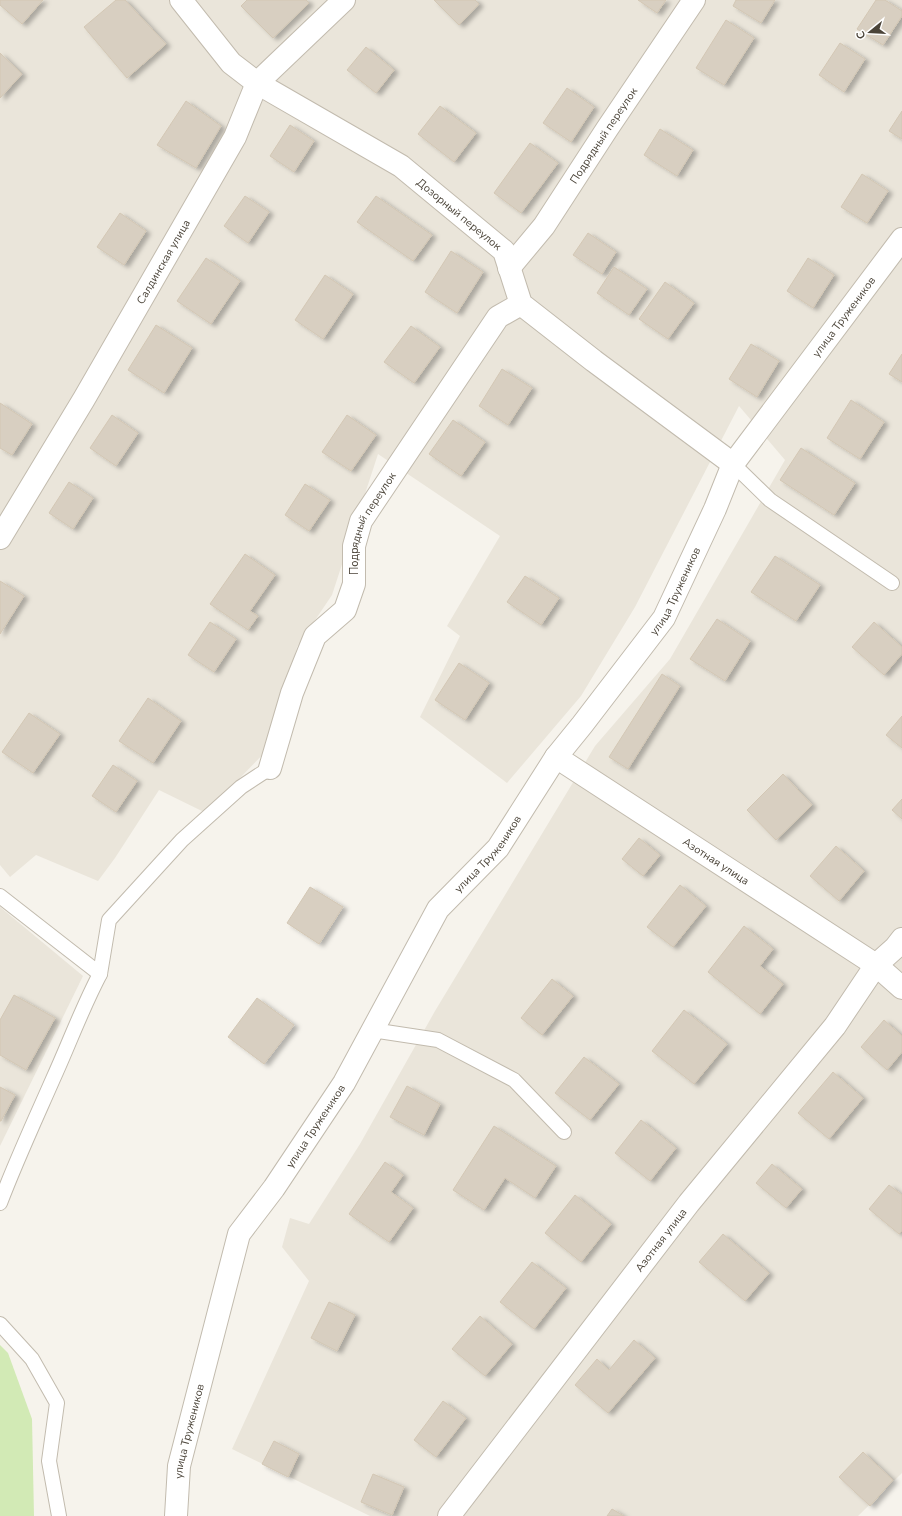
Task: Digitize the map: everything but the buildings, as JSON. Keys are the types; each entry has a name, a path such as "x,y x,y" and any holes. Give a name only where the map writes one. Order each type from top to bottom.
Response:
{"street":[{"name":"Дозорный переулок","path":"181,0 231,63 257,83 401,166 504,251 521,304"},
{"name":"Салдинская улица","path":"0,538 84,399 235,137 257,83 344,0"},
{"name":"Подрядный переулок","path":"509,268 544,226 694,0"},
{"name":"улица Тружеников","path":"176,1516 179,1466 239,1234 274,1188 344,1083 438,909 498,848 556,757 664,618 715,509 733,464 902,239"},
{"name":"Подрядный переулок","path":"270,768 292,693 315,636 345,610 354,584 354,546 361,521 498,317 521,304"},
{"path":"521,304 594,361 733,464"},
{"name":"Азотная улица","path":"556,757 876,965 902,988"},
{"name":"Азотная улица","path":"449,1516 689,1203 835,1026 876,965 895,948 902,939"}],"lane":[{"path":"733,464 770,500 892,583"},
{"path":"0,1203 16,1161 54,1078 84,1006 100,974 108,920 182,840 241,786 270,768"},
{"path":"0,896 100,974"},
{"path":"372,1030 438,1040 514,1080 564,1132"},
{"path":"0,1324 32,1359 57,1403 49,1461 59,1516"}],"shaded area":[{"path":"0,0 902,0 902,1473 858,1516 370,1516 232,1449 309,1281 282,1247 290,1218 309,1224 360,1144 435,1011 595,746 670,659 785,460 739,406 635,607 581,696 507,783 420,717 460,636 447,626 500,536 378,454 332,595 297,647 271,746 206,813 159,790 115,858 98,881 36,855 10,877 0,865"},
{"path":"0,907 83,976 0,1146"}],"green space":[{"path":"0,1345 8,1353 32,1419 34,1516 0,1516"}]}
